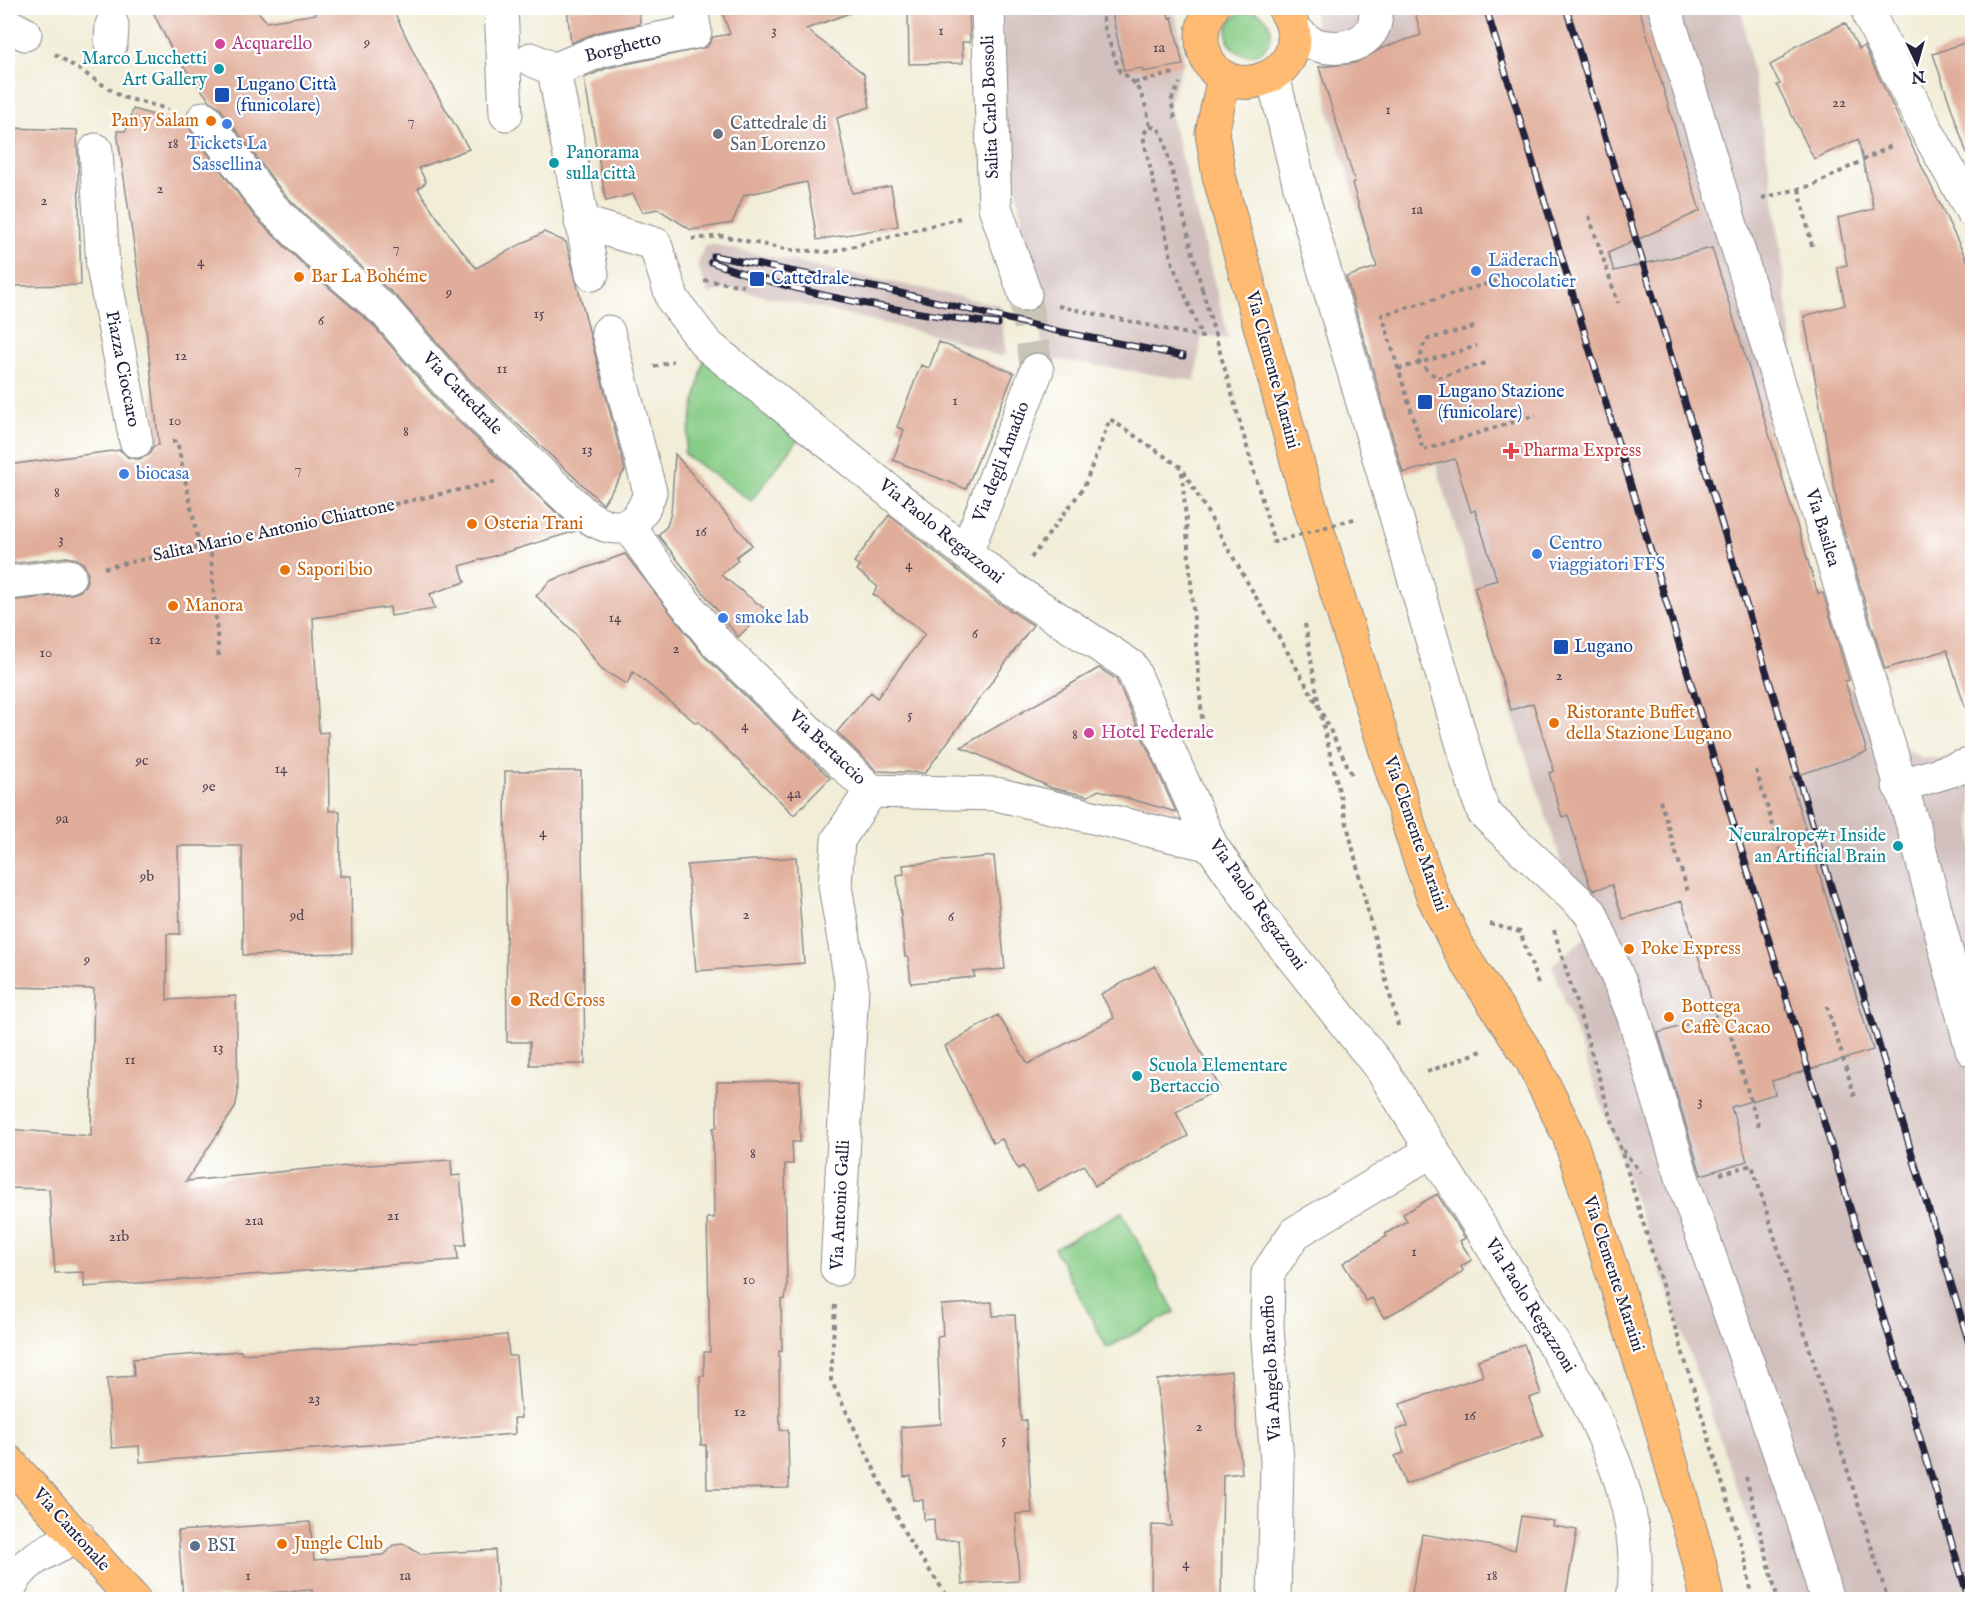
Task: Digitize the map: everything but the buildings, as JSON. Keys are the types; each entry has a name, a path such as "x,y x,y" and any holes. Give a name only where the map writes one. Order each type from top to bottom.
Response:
{"main road":[{"path":"1212,8 1205,16 1202,43 1206,56 1224,76 1249,83 1273,76 1291,55 1289,18"},
{"name":"Via Clemente Maraini","path":"1224,76 1212,133 1219,176 1303,483 1417,851 1432,894 1461,953 1532,1061 1569,1136 1657,1413 1699,1561 1707,1599"},
{"name":"Via Cantonale","path":"8,1461 134,1599"}],"street":[{"path":"501,8 506,114"},
{"name":"Borghetto","path":"581,222 543,64 694,32 692,8"},
{"name":"Salita Carlo Bossoli","path":"983,211 988,8"},
{"path":"1289,18 1315,45 1336,48 1367,38 1373,30 1376,8"},
{"name":"Via Basilea","path":"1665,8 1899,786 1915,832 1972,1050"},
{"path":"1870,17 1926,129 1972,210"},
{"path":"1273,76 1300,187 1478,797 1484,813 1591,913 1633,1014 1681,1172 1802,1516 1827,1599"},
{"name":"Via Cattedrale","path":"204,118 269,205 326,260 386,312 456,393 584,514 602,526 614,529 628,525"},
{"name":"Piazza Cioccaro","path":"96,150 103,267 136,441"},
{"path":"983,211 1038,299"},
{"path":"581,222 592,274"},
{"name":"Via Paolo Regazzoni","path":"581,222 655,244 673,300 696,351 1009,587 1131,666 1211,845 1257,912 1382,1070 1579,1385 1604,1435 1624,1490 1635,1544 1633,1599"},
{"path":"609,332 632,374 650,492 644,510 628,525"},
{"name":"Via degli Amadio","path":"966,553 1037,370"},
{"name":"Via Bertaccio","path":"628,525 717,643 871,791 996,794 1211,845"},
{"path":"8,583 69,576"},
{"path":"1899,786 1972,764"},
{"name":"Via Antonio Galli","path":"837,1269 852,987 835,886 838,840 871,791"},
{"name":"Via Angelo Baroffio","path":"1274,1599 1277,1462 1267,1327 1268,1273 1295,1233 1432,1150"},
{"path":"8,1592 11,1581 34,1558 78,1536"}],"path":[{"path":"1101,8 1105,30 1120,72 1130,77 1141,95 1150,127"},
{"path":"16,29 122,98 204,118"},
{"path":"1134,83 1177,73"},
{"path":"1150,127 1158,128 1163,136 1202,289 1275,542 1357,518"},
{"path":"1038,299 1202,337 1173,265 1144,141 1144,133 1150,127"},
{"path":"1726,206 1814,185 1926,129"},
{"path":"1799,189 1812,246"},
{"path":"692,239 723,236 790,250 832,252 983,211"},
{"path":"1589,216 1618,303"},
{"path":"1496,281 1382,315 1398,369 1423,450 1536,415"},
{"path":"1419,363 1425,340 1474,327"},
{"path":"1398,369 1477,346"},
{"path":"632,374 696,351"},
{"path":"1419,363 1437,378 1486,363"},
{"path":"1522,411 1524,419"},
{"path":"1031,558 1084,487 1110,419 1182,468 1320,709 1355,782"},
{"name":"Piazza Cioccaro","path":"136,441 177,441 199,545"},
{"path":"1182,468 1203,739"},
{"name":"Salita Mario e Antonio Chiattone","path":"69,576 199,545 468,489 539,469"},
{"path":"210,544 219,660"},
{"path":"1304,620 1320,709 1369,916 1399,1023 1399,1034"},
{"path":"1756,770 1784,862"},
{"path":"1660,800 1688,892"},
{"path":"1487,922 1494,927 1520,932 1539,986"},
{"path":"1554,928 1744,1554 1753,1599"},
{"path":"1827,1006 1855,1097"},
{"path":"1731,1036 1759,1128"},
{"path":"1479,1041 1484,1050"},
{"path":"1417,1075 1491,1048"},
{"path":"1620,1147 1647,1180 1681,1172 1691,1183 1752,1165 1888,1599"},
{"name":"Via Antonio Galli","path":"837,1269 831,1380 908,1539 950,1599"}],"shaded area":[{"path":"1002,8 1175,8 1184,61 1168,105 1229,339 1202,335 1195,381 1061,360 1045,361 1003,108"},
{"path":"1313,8 1741,8 1772,183 1794,358 1717,553 1886,723 1898,745 1921,757 1951,759 1972,752 1972,1599 1771,1599 1766,1570 1552,965 1586,937 1511,710 1330,116"},
{"path":"711,244 1000,305 1006,355 998,356 948,338 730,288 709,294 697,266 704,247"}],"green space":[{"path":"1249,11 1265,17 1271,33 1265,49 1249,55 1233,49 1227,33 1233,17"},
{"path":"704,359 801,436 751,501 684,454"},
{"path":"1122,1212 1175,1312 1107,1348 1054,1248"}],"tunnel":[{"path":"1025,294 1037,370"}],"railway":[{"path":"1486,8 1969,1600"},
{"path":"1566,8 1972,1353"},
{"path":"714,256 888,290 1057,331 1183,356"},
{"path":"711,262 817,294 888,308 998,324"}],"place":[{"name":"Acquarello","path":"220,44"},
{"name":"Marco Lucchetti Art Gallery","path":"219,69"},
{"name":"Lugano Città (funicolare)","path":"222,95"},
{"name":"Pan y Salam","path":"211,121"},
{"name":"Tickets La Sassellina","path":"227,124"},
{"name":"Cattedrale di San Lorenzo","path":"718,134"},
{"name":"Panorama sulla città","path":"554,163"},
{"name":"Läderach Chocolatier","path":"1476,271"},
{"name":"Bar La Bohéme","path":"299,277"},
{"name":"Cattedrale","path":"757,279"},
{"name":"Lugano Stazione (funicolare)","path":"1425,402"},
{"name":"Pharma Express","path":"1511,451"},
{"name":"biocasa","path":"124,474"},
{"name":"Osteria Trani","path":"472,524"},
{"name":"Centro viaggiatori FFS","path":"1537,554"},
{"name":"Sapori bio","path":"285,570"},
{"name":"Manora","path":"173,606"},
{"name":"smoke lab","path":"723,618"},
{"name":"Lugano","path":"1561,647"},
{"name":"Ristorante Buffet della Stazione Lugano","path":"1554,723"},
{"name":"Hotel Federale","path":"1089,733"},
{"name":"Neuralrope#1 Inside an Artificial Brain","path":"1898,846"},
{"name":"Poke Express","path":"1629,949"},
{"name":"Red Cross","path":"516,1001"},
{"name":"Bottega Caffè Cacao","path":"1669,1017"},
{"name":"Scuola Elementare Bertaccio","path":"1137,1076"},
{"name":"Jungle Club","path":"282,1544"},
{"name":"BSI","path":"195,1546"}]}
